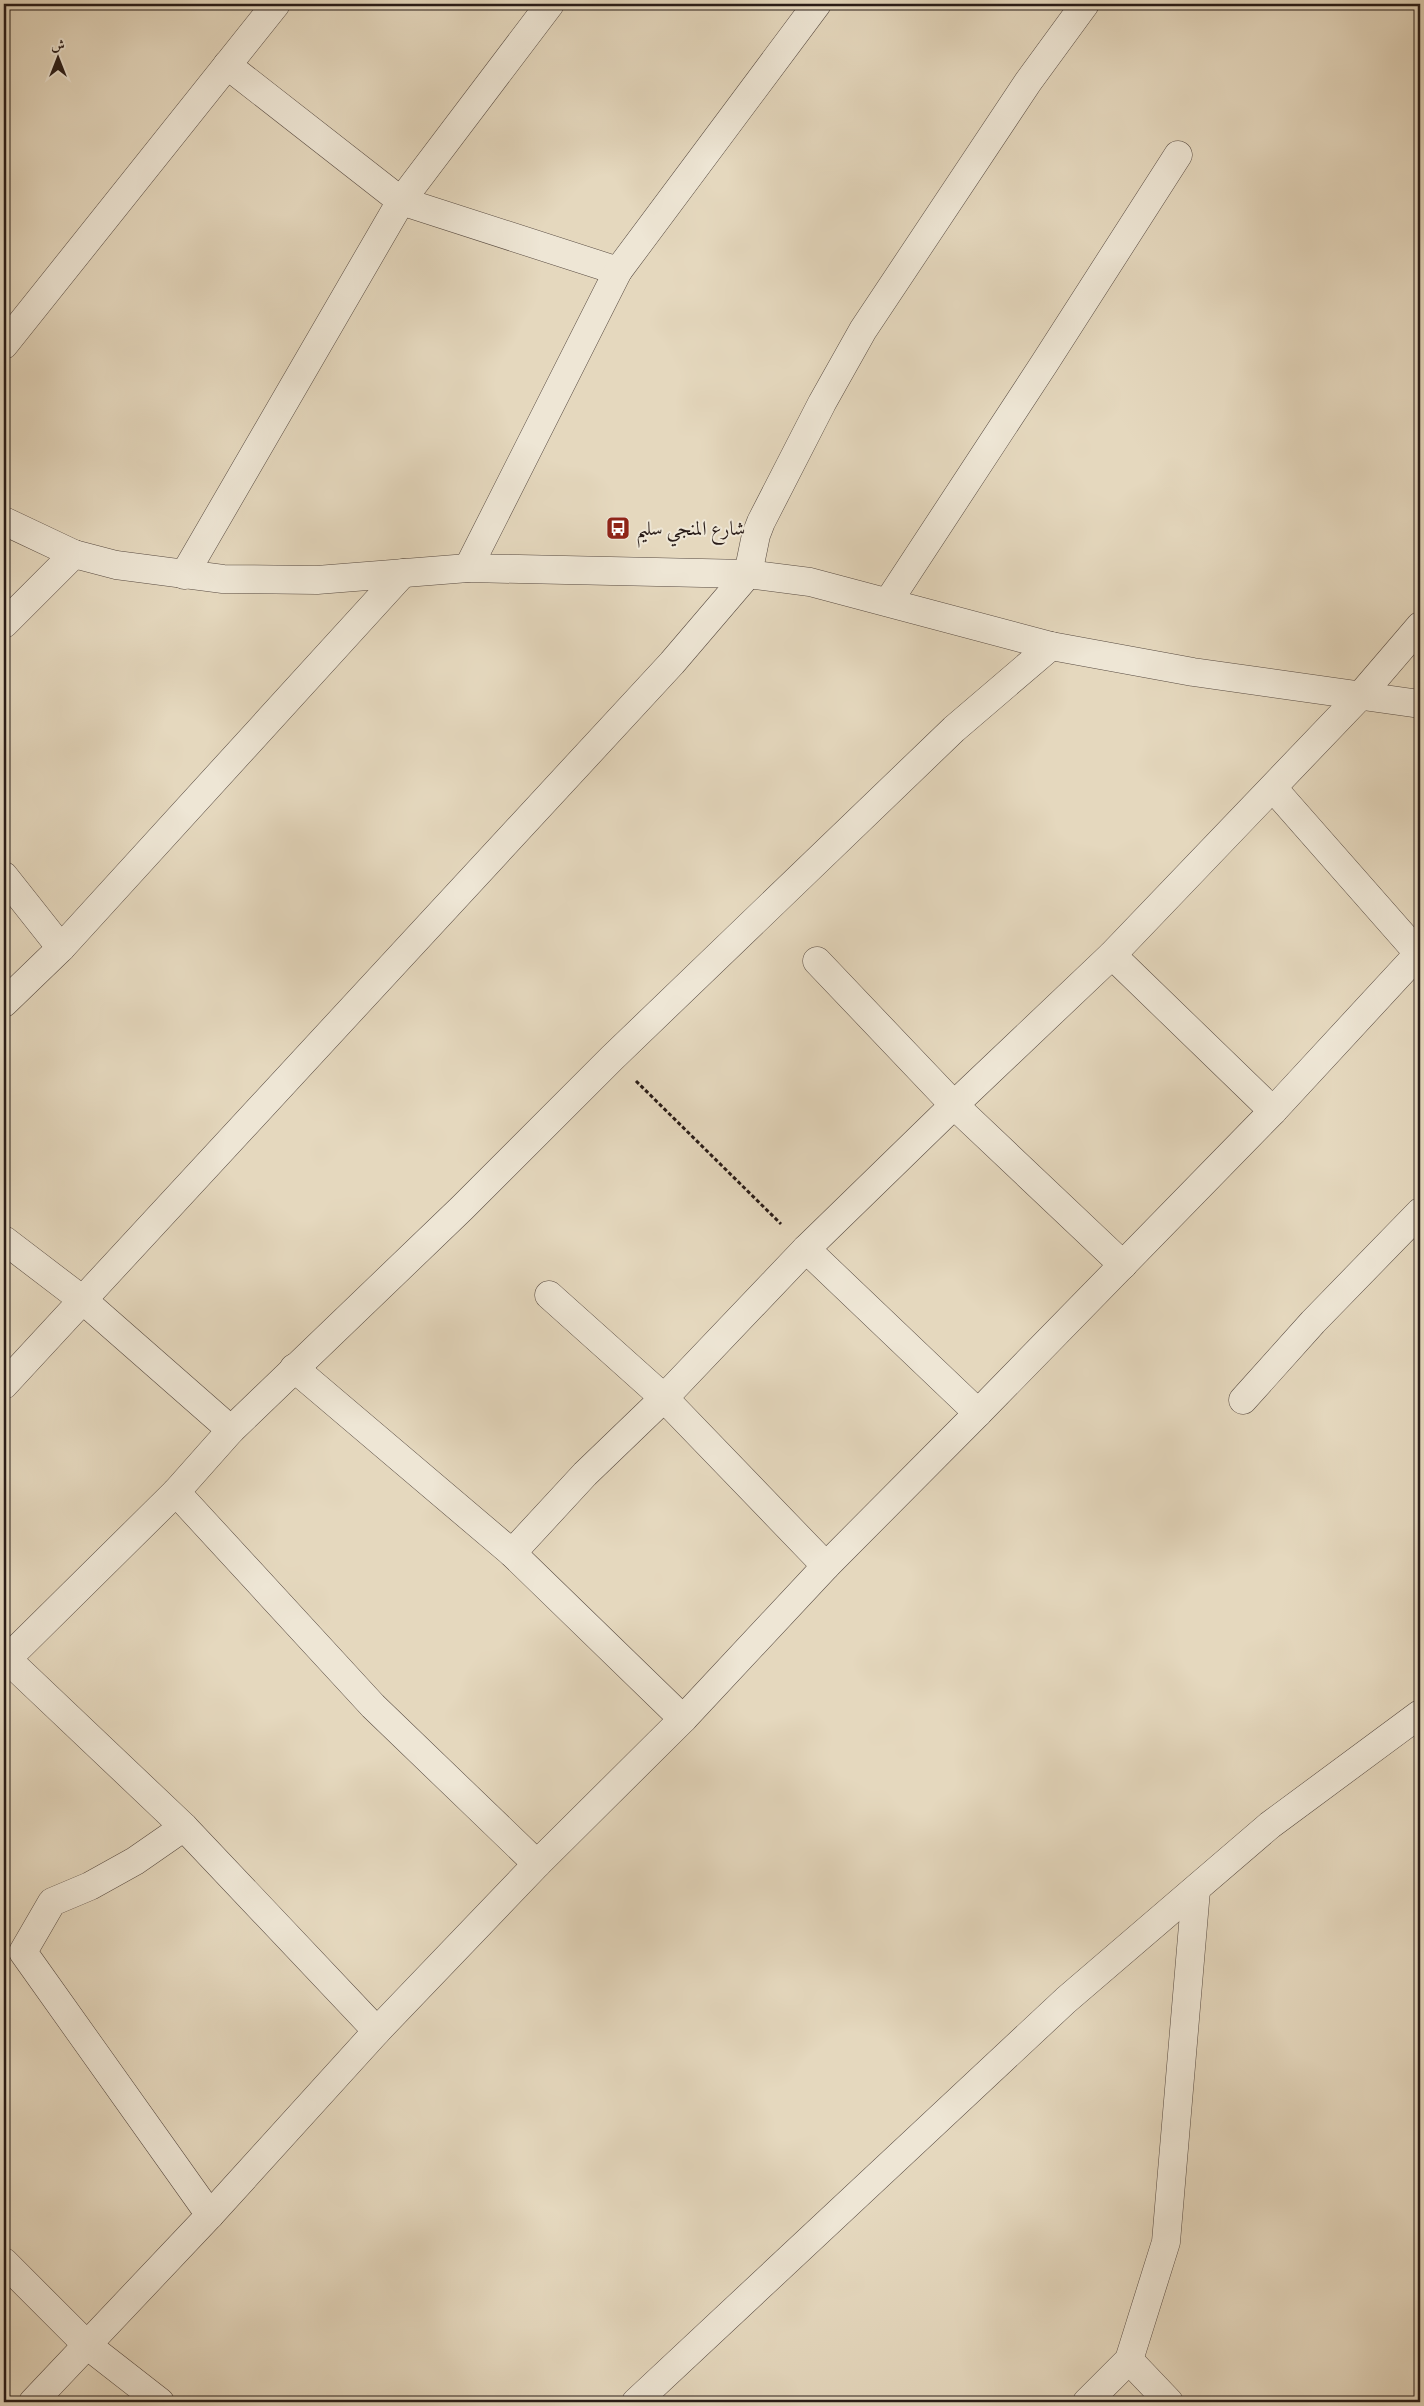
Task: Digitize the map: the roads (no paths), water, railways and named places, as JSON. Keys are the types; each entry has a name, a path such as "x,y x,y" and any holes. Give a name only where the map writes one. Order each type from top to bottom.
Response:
{"street":[{"path":"4,345 276,4"},
{"path":"184,574 401,202 550,4"},
{"path":"468,568 618,271 817,4"},
{"path":"4,1385 672,663 748,574 756,535 761,522 822,403 863,330 1028,82 1085,4"},
{"path":"227,65 401,202 618,271"},
{"path":"888,602 1178,155"},
{"path":"4,521 74,554 116,565 223,579 317,580 468,568 748,574 810,582 1051,646 1193,672 1420,704"},
{"path":"4,624 74,554"},
{"path":"4,1003 61,948 403,573"},
{"path":"512,1552 585,1474 664,1398 806,1249 954,1105 1112,956 1360,696 1402,650 1420,626"},
{"path":"377,2031 184,1827 5,1661 176,1492 231,1430 462,1208 612,1058 954,729 1051,646"},
{"path":"33,2402 210,2215 377,2031 537,1864 683,1719 826,1566 1273,1111 1420,953 1273,788"},
{"path":"4,876 61,948"},
{"path":"1112,956 1273,1111"},
{"path":"817,961 954,1105 1123,1265"},
{"path":"1243,1400 1313,1322 1420,1212"},
{"path":"4,1240 84,1300 231,1430"},
{"path":"806,1249 978,1413"},
{"path":"549,1295 664,1398 826,1566"},
{"path":"294,1368 512,1552 683,1719"},
{"path":"176,1492 373,1706 537,1864"},
{"path":"636,2402 1066,2000 1270,1825 1420,1714"},
{"path":"184,1827 135,1860 90,1886 52,1902 23,1952 210,2215"},
{"path":"1088,2402 1129,2360 1166,2242 1196,1890"},
{"path":"4,2262 87,2345 160,2402"},
{"path":"1129,2360 1169,2402"}],"place":[{"name":"شارع المنجي سليم","path":"618,528"}]}
